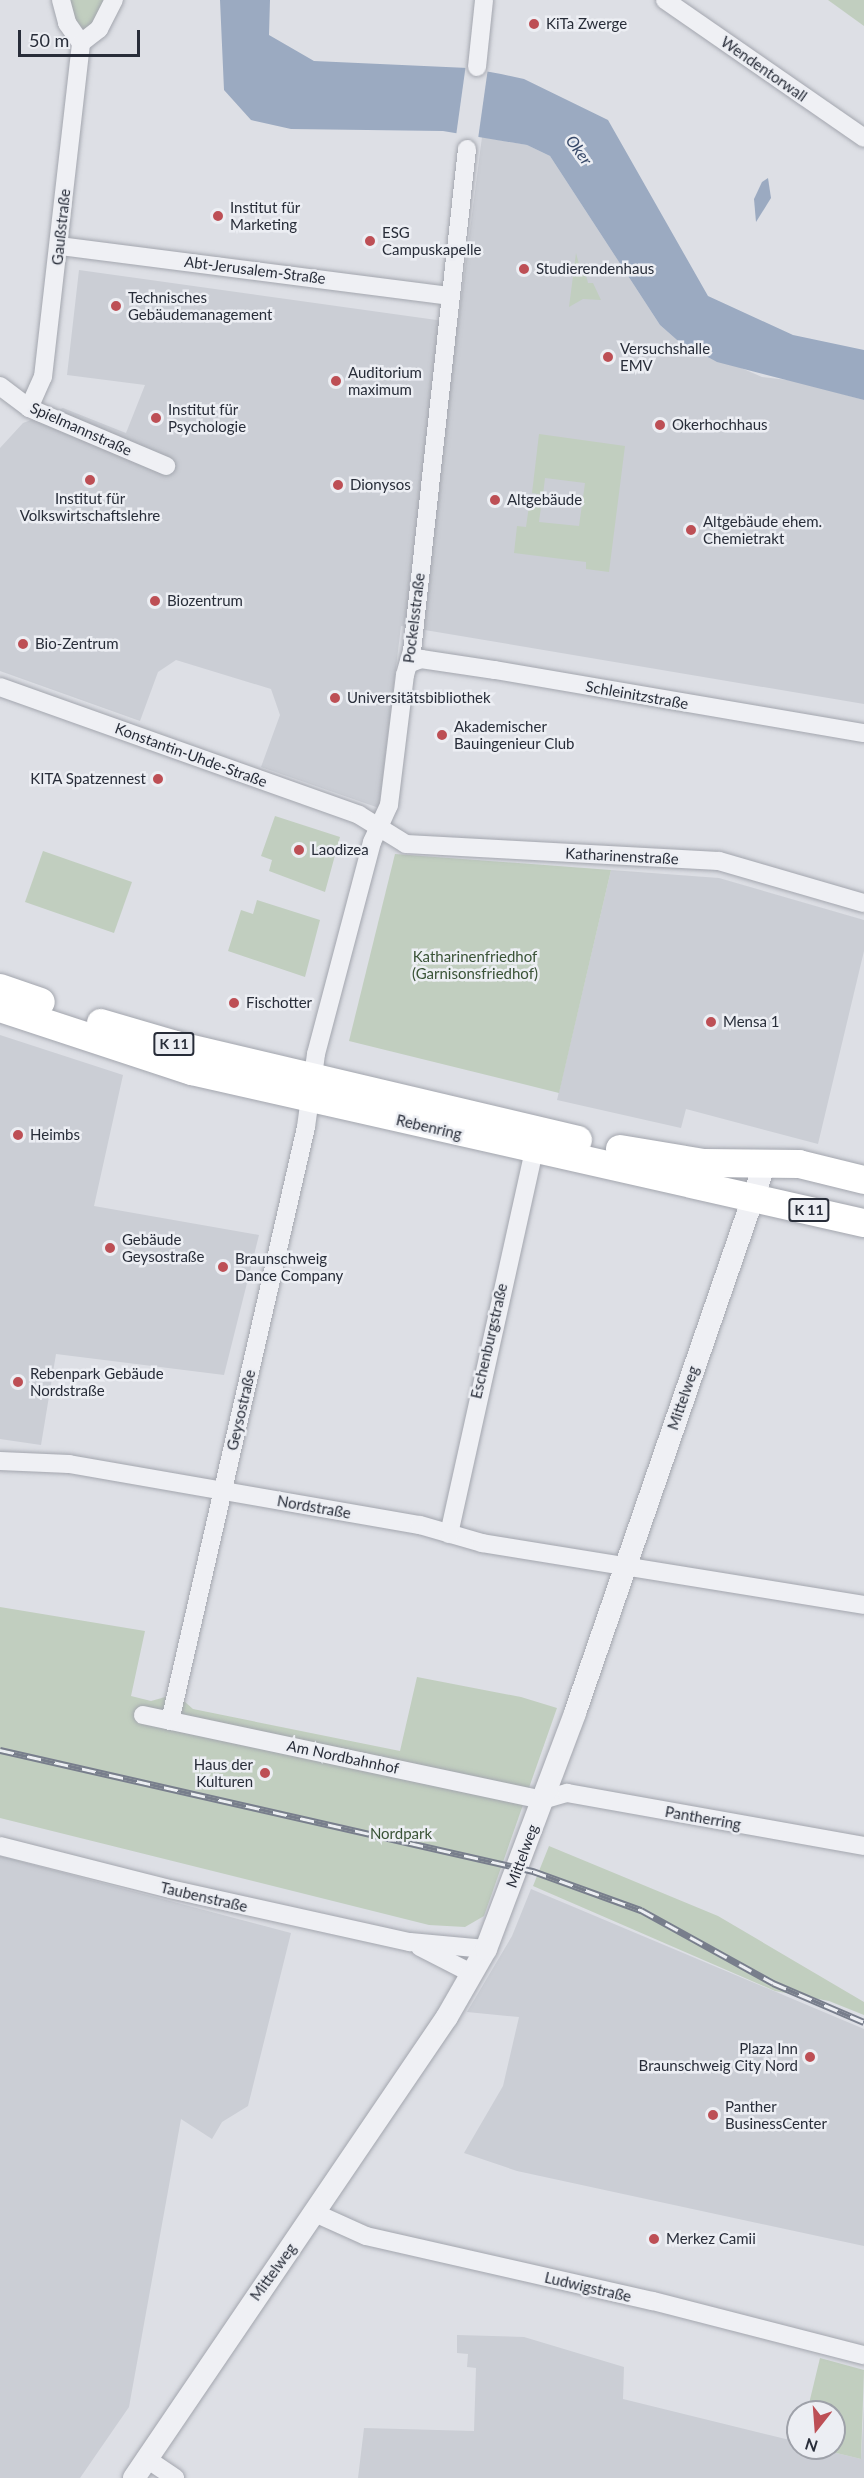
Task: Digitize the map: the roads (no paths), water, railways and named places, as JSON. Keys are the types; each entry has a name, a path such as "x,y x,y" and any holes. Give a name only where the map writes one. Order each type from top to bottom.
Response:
{"main road":[{"name":"Rebenring","path":"0,988 311,1088 534,1150 864,1222"},
{"name":"Rebenring","path":"0,1008 148,1058 648,1155 711,1164 799,1164 864,1180"}],"street":[{"path":"61,0 67,23 81,43 99,29 114,0"},
{"path":"477,67 484,0"},
{"name":"Wendentorwall","path":"665,0 864,138"},
{"name":"Gaußstraße","path":"29,408 43,377 60,246 81,43"},
{"name":"Pockelsstraße","path":"311,1088 348,932 379,829 389,805 405,675 411,663 467,149"},
{"name":"Abt-Jerusalem-Straße","path":"60,246 450,296"},
{"name":"Spielmannstraße","path":"0,386 29,408 166,466"},
{"name":"Schleinitzstraße","path":"411,663 422,659 495,670 864,733"},
{"name":"Konstantin-Uhde-Straße","path":"0,687 358,815 379,829"},
{"name":"Katharinenstraße","path":"379,829 406,844 719,861 862,902"},
{"name":"Geysostraße","path":"170,1721 311,1088"},
{"name":"Eschenburgstraße","path":"449,1534 534,1150"},
{"name":"Mittelweg","path":"134,2478 447,2017 486,1949 626,1565 765,1163"},
{"name":"Nordstraße","path":"0,1461 69,1464 420,1525 482,1543 626,1565"},
{"path":"626,1565 864,1605"},
{"name":"Am Nordbahnhof","path":"143,1715 542,1800"},
{"name":"Pantherring","path":"542,1800 567,1793 864,1846"},
{"name":"Taubenstraße","path":"0,1846 161,1887 410,1942 486,1949"},
{"name":"Taubenstraße","path":"410,1942 471,1973"},
{"name":"Ludwigstraße","path":"315,2213 366,2236 653,2301 864,2355"},
{"path":"147,2459 175,2478"}],"water":[{"name":"Oker","path":"220,0 270,0 269,35 314,61 468,68 501,74 524,79 608,120 708,296 793,335 864,350 864,400 717,362 677,340 660,325 550,156 527,145 443,131 291,129 251,120 224,90"},
{"path":"768,178 771,198 756,222 754,199 762,182"}],"railway":[{"path":"0,1750 533,1871 641,1910 773,1983 864,2022"}],"place":[{"name":"KiTa Zwerge","path":"534,24"},
{"name":"Institut für Marketing","path":"218,216"},
{"name":"ESG Campuskapelle","path":"370,241"},
{"name":"Studierendenhaus","path":"524,269"},
{"name":"Technisches Gebäudemanagement","path":"116,306"},
{"name":"Versuchshalle EMV","path":"608,357"},
{"name":"Auditorium maximum","path":"336,381"},
{"name":"Institut für Psychologie","path":"156,418"},
{"name":"Okerhochhaus","path":"660,425"},
{"name":"Institut für Volkswirtschaftslehre","path":"90,480"},
{"name":"Dionysos","path":"338,485"},
{"name":"Altgebäude","path":"495,500"},
{"name":"Altgebäude ehem. Chemietrakt","path":"691,530"},
{"name":"Biozentrum","path":"155,601"},
{"name":"Bio-Zentrum","path":"23,644"},
{"name":"Universitätsbibliothek","path":"335,698"},
{"name":"Akademischer Bauingenieur Club","path":"442,735"},
{"name":"KITA Spatzennest","path":"158,779"},
{"name":"Laodizea","path":"299,850"},
{"name":"Fischotter","path":"234,1003"},
{"name":"Mensa 1","path":"711,1022"},
{"name":"Heimbs","path":"18,1135"},
{"name":"Gebäude Geysostraße","path":"110,1248"},
{"name":"Braunschweig Dance Company","path":"223,1267"},
{"name":"Rebenpark Gebäude Nordstraße","path":"18,1382"},
{"name":"Haus der Kulturen","path":"265,1773"},
{"name":"Plaza Inn Braunschweig City Nord","path":"810,2057"},
{"name":"Panther BusinessCenter","path":"713,2115"},
{"name":"Merkez Camii","path":"654,2239"}],"park label":[{"name":"Katharinenfriedhof (Garnisonsfriedhof)","path":"475,964"},
{"name":"Nordpark","path":"401,1834"}]}
